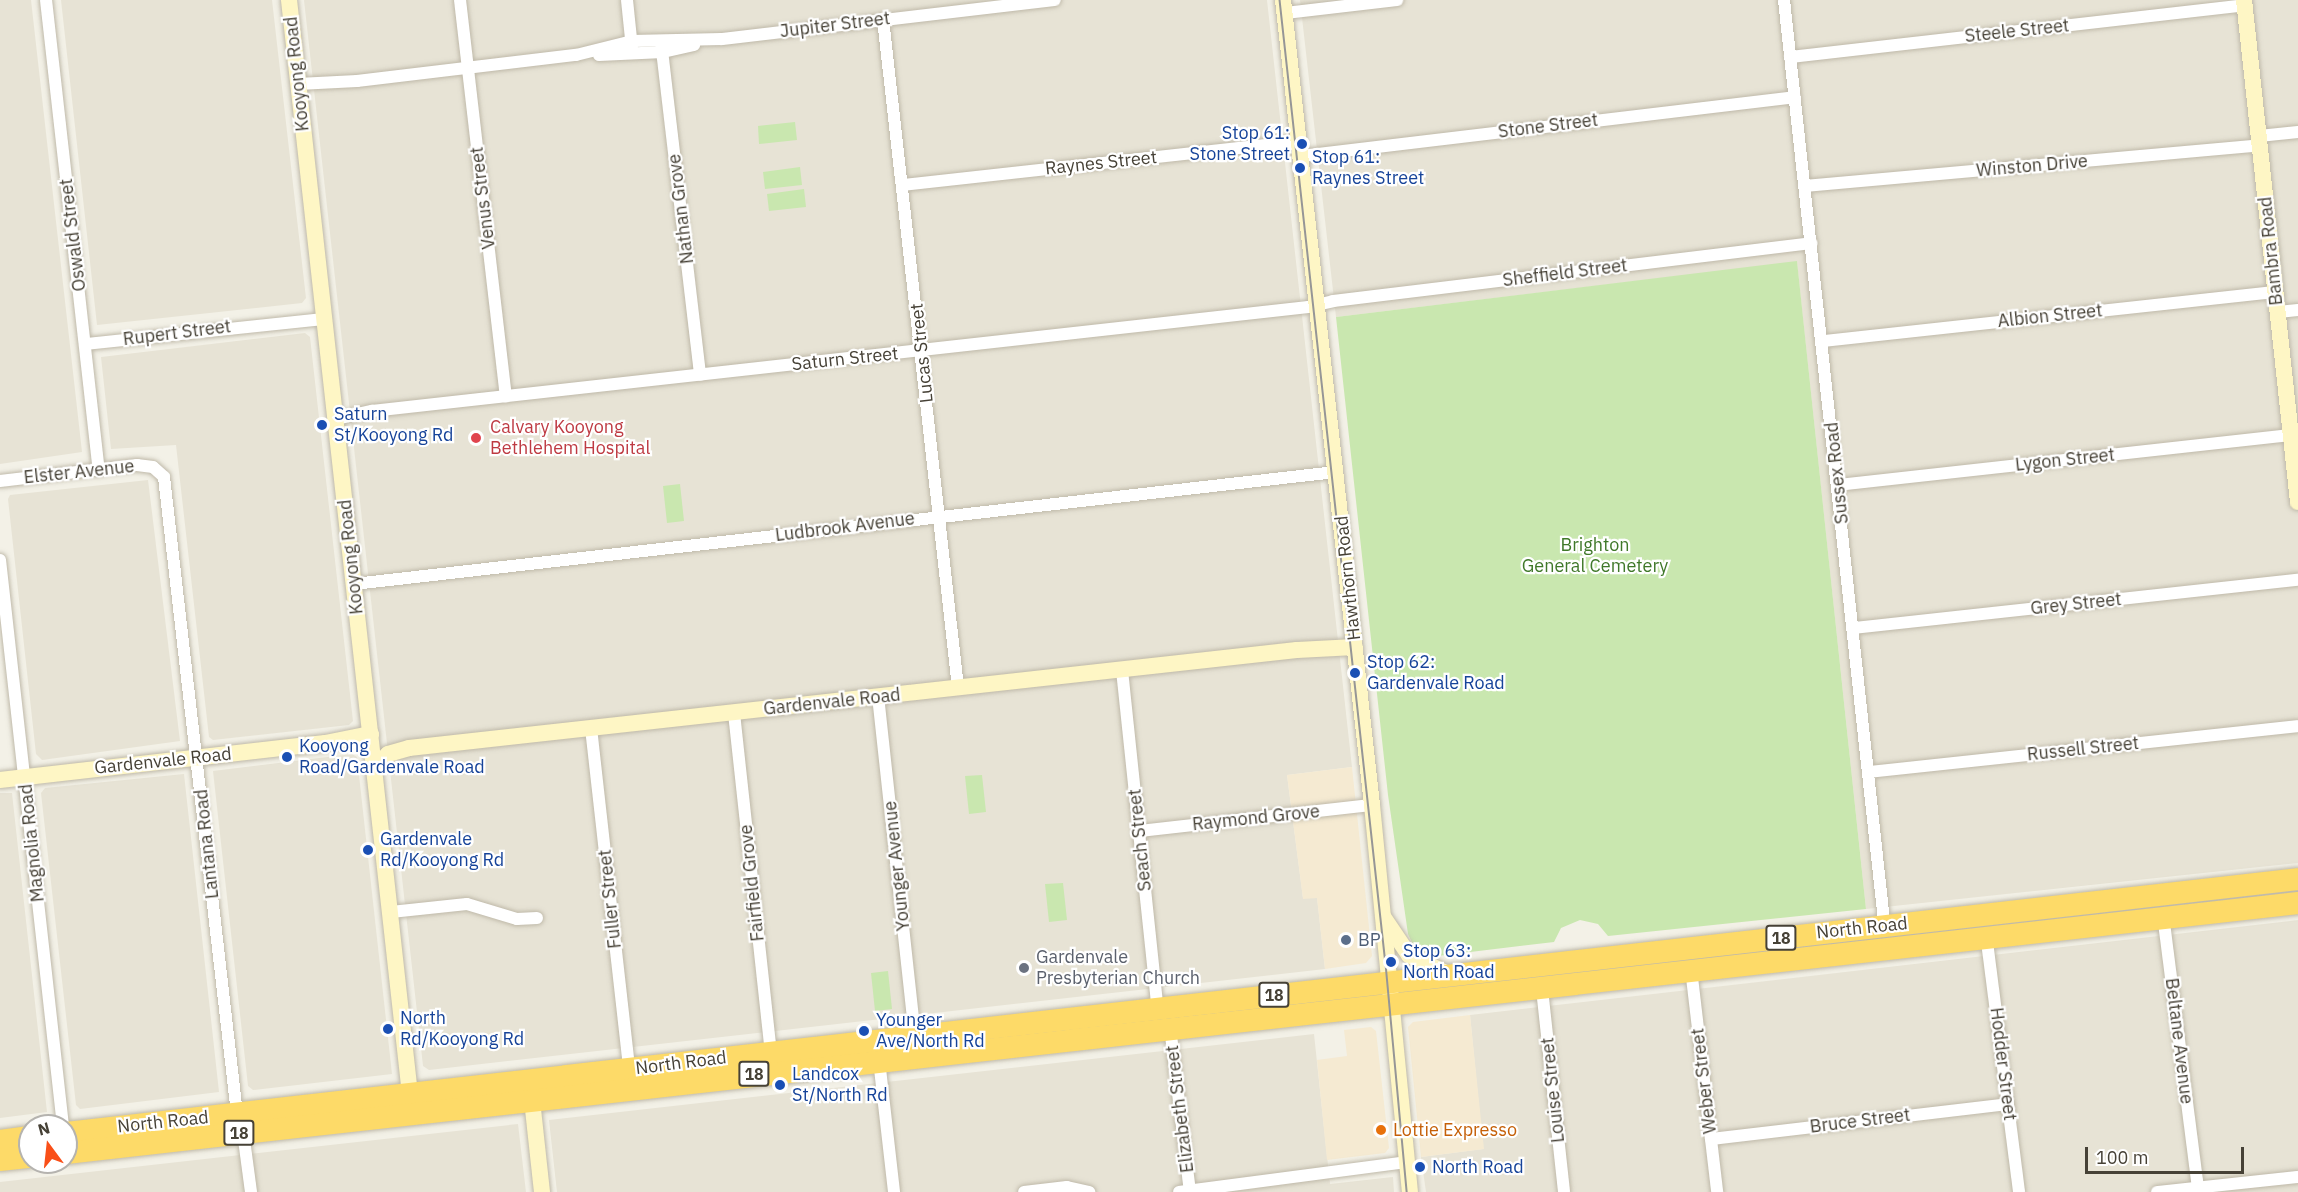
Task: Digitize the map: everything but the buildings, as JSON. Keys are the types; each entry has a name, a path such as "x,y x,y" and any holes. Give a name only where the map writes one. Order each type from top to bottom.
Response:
{"highway":[{"name":"North Road","path":"1984,926 2161,895 2298,879"},
{"path":"2243,885 2245,908"},
{"name":"North Road","path":"78,1132 240,1123 411,1104 629,1069 702,1071 879,1060 1164,1019 1321,989 1390,981 1984,926 2164,918 2298,903"},
{"name":"North Road","path":"411,1104 532,1100 702,1071 771,1053 915,1037 1164,1019 1324,1013 1542,989 1691,969 1886,936"},
{"path":"1321,989 1324,1013"},
{"name":"North Road","path":"78,1151 240,1123"},
{"path":"0,1141 18,1139"},
{"path":"0,1160 18,1158"}],"street":[{"name":"Oswald Street","path":"45,0 99,470"},
{"name":"Kooyong Road","path":"289,0 411,1104"},
{"name":"Venus Street","path":"460,0 506,396"},
{"path":"627,0 632,47"},
{"name":"Jupiter Street","path":"299,88 632,47 662,47 1055,0"},
{"path":"1284,6 1396,0"},
{"name":"Sussex Road","path":"1784,0 1824,341 1886,936"},
{"name":"Steele Street","path":"1790,57 2245,3"},
{"name":"Bambra Road","path":"2245,3 2298,502"},
{"name":"Hawthorn Road","path":"1284,6 1384,917 1410,1192"},
{"name":"Lucas Street","path":"883,19 958,688"},
{"name":"Nathan Grove","path":"662,47 700,375"},
{"name":"Stone Street","path":"1300,148 1794,97"},
{"name":"Winston Drive","path":"1805,186 2259,140 2298,132"},
{"name":"Raynes Street","path":"903,185 1300,148"},
{"name":"Sheffield Street","path":"1318,304 1812,243"},
{"name":"Albion Street","path":"1824,341 2276,292"},
{"name":"Saturn Street","path":"336,415 922,351 1318,304"},
{"path":"2278,312 2298,310"},
{"name":"Rupert Street","path":"86,344 324,315"},
{"name":"Lygon Street","path":"1838,485 2291,435"},
{"name":"Elster Avenue","path":"0,481 146,465 158,470"},
{"name":"Lantana Road","path":"158,470 167,490 240,1123 251,1192"},
{"name":"Ludbrook Avenue","path":"354,584 1336,472"},
{"name":"Magnolia Road","path":"0,560 62,1114"},
{"name":"Grey Street","path":"1854,628 2298,580"},
{"name":"Gardenvale Road","path":"375,768 388,753 409,748 1122,670 1354,642"},
{"name":"Seach Street","path":"1122,670 1139,831 1164,1019"},
{"name":"Younger Avenue","path":"878,696 915,1037"},
{"name":"Fairfield Grove","path":"734,713 771,1053"},
{"name":"Russell Street","path":"1869,772 2298,726"},
{"name":"Fuller Street","path":"591,728 629,1069"},
{"name":"Gardenvale Road","path":"0,780 371,738"},
{"name":"Raymond Grove","path":"1139,831 1372,805"},
{"name":"Beltane Avenue","path":"2161,895 2198,1187"},
{"path":"391,912 467,904 517,919 537,918"},
{"path":"1384,917 1409,955 1450,975"},
{"name":"Hodder Street","path":"1984,926 2019,1192"},
{"name":"Weber Street","path":"1691,969 1717,1192"},
{"name":"Louise Street","path":"1542,989 1564,1192"},
{"name":"Elizabeth Street","path":"1164,1019 1186,1191"},
{"path":"879,1060 894,1192"},
{"path":"532,1100 542,1192"},
{"name":"Bruce Street","path":"1711,1139 2008,1104"},
{"path":"1186,1191 1406,1162"},
{"path":"2157,1192 2298,1177"},
{"path":"1024,1192 1067,1187 1089,1192"}],"shaded area":[{"path":"0,0 31,0 82,452 0,464"},
{"path":"61,0 272,0 306,298 302,303 97,325"},
{"path":"304,0 1267,0 1352,767 1287,775 1303,898 1317,897 1325,969 429,1070 423,1066"},
{"path":"1300,0 2298,0 2298,863 1866,909 1797,262 1336,317"},
{"path":"305,333 310,337 353,721 349,725 213,740 209,737 176,445 111,449 101,357"},
{"path":"148,480 180,741 42,760 36,754 8,499 10,495"},
{"path":"352,754 357,757 392,1074 253,1090 248,1086 213,771"},
{"path":"1352,767 1372,956 1366,963 1325,969 1317,898 1303,899 1287,775"},
{"path":"184,774 219,1092 80,1109 76,1105 41,793 45,788"},
{"path":"0,793 12,793 47,1112 0,1118"},
{"path":"2298,920 2298,1192 1426,1192 1421,1157 1483,1149 1470,1015"},
{"path":"1470,1015 1484,1149 1421,1157 1408,1027 1413,1022"},
{"path":"1371,1027 1376,1031 1389,1148 1385,1153 1327,1160 1317,1060 1347,1056 1344,1030"},
{"path":"1314,1034 1330,1184 1393,1177 1394,1192 557,1192 549,1120"},
{"path":"518,1124 526,1192 0,1192 0,1182"}],"green space":[{"path":"795,122 797,140 759,144 758,126"},
{"path":"800,167 802,185 765,189 763,172"},
{"path":"804,189 806,207 769,211 767,194"},
{"name":"Brighton General Cemetery","path":"1797,261 1866,909 1608,936 1598,924 1580,920 1561,928 1554,942 1429,957 1415,949 1408,934 1388,795 1336,317"},
{"path":"680,484 684,521 667,523 663,486"},
{"path":"982,775 986,812 969,814 965,776"},
{"path":"1063,883 1067,920 1049,922 1045,884"},
{"path":"888,971 892,1009 875,1011 871,973"}],"tram line":[{"path":"1280,0 1386,964 1407,1192"}],"place":[{"name":"Stop 61: Stone Street","path":"1302,144"},
{"name":"Stop 61: Raynes Street","path":"1300,168"},
{"name":"Saturn St/Kooyong Rd","path":"322,425"},
{"name":"Calvary Kooyong Bethlehem Hospital","path":"476,438"},
{"name":"Stop 62: Gardenvale Road","path":"1355,673"},
{"name":"Kooyong Road/Gardenvale Road","path":"287,757"},
{"name":"Gardenvale Rd/Kooyong Rd","path":"368,850"},
{"name":"BP","path":"1346,940"},
{"name":"Stop 63: North Road","path":"1391,962"},
{"name":"Gardenvale Presbyterian Church","path":"1024,968"},
{"name":"North Rd/Kooyong Rd","path":"388,1029"},
{"name":"Younger Ave/North Rd","path":"864,1031"},
{"name":"Landcox St/North Rd","path":"780,1085"},
{"name":"Lottie Expresso","path":"1381,1130"},
{"name":"North Road","path":"1420,1167"}]}
